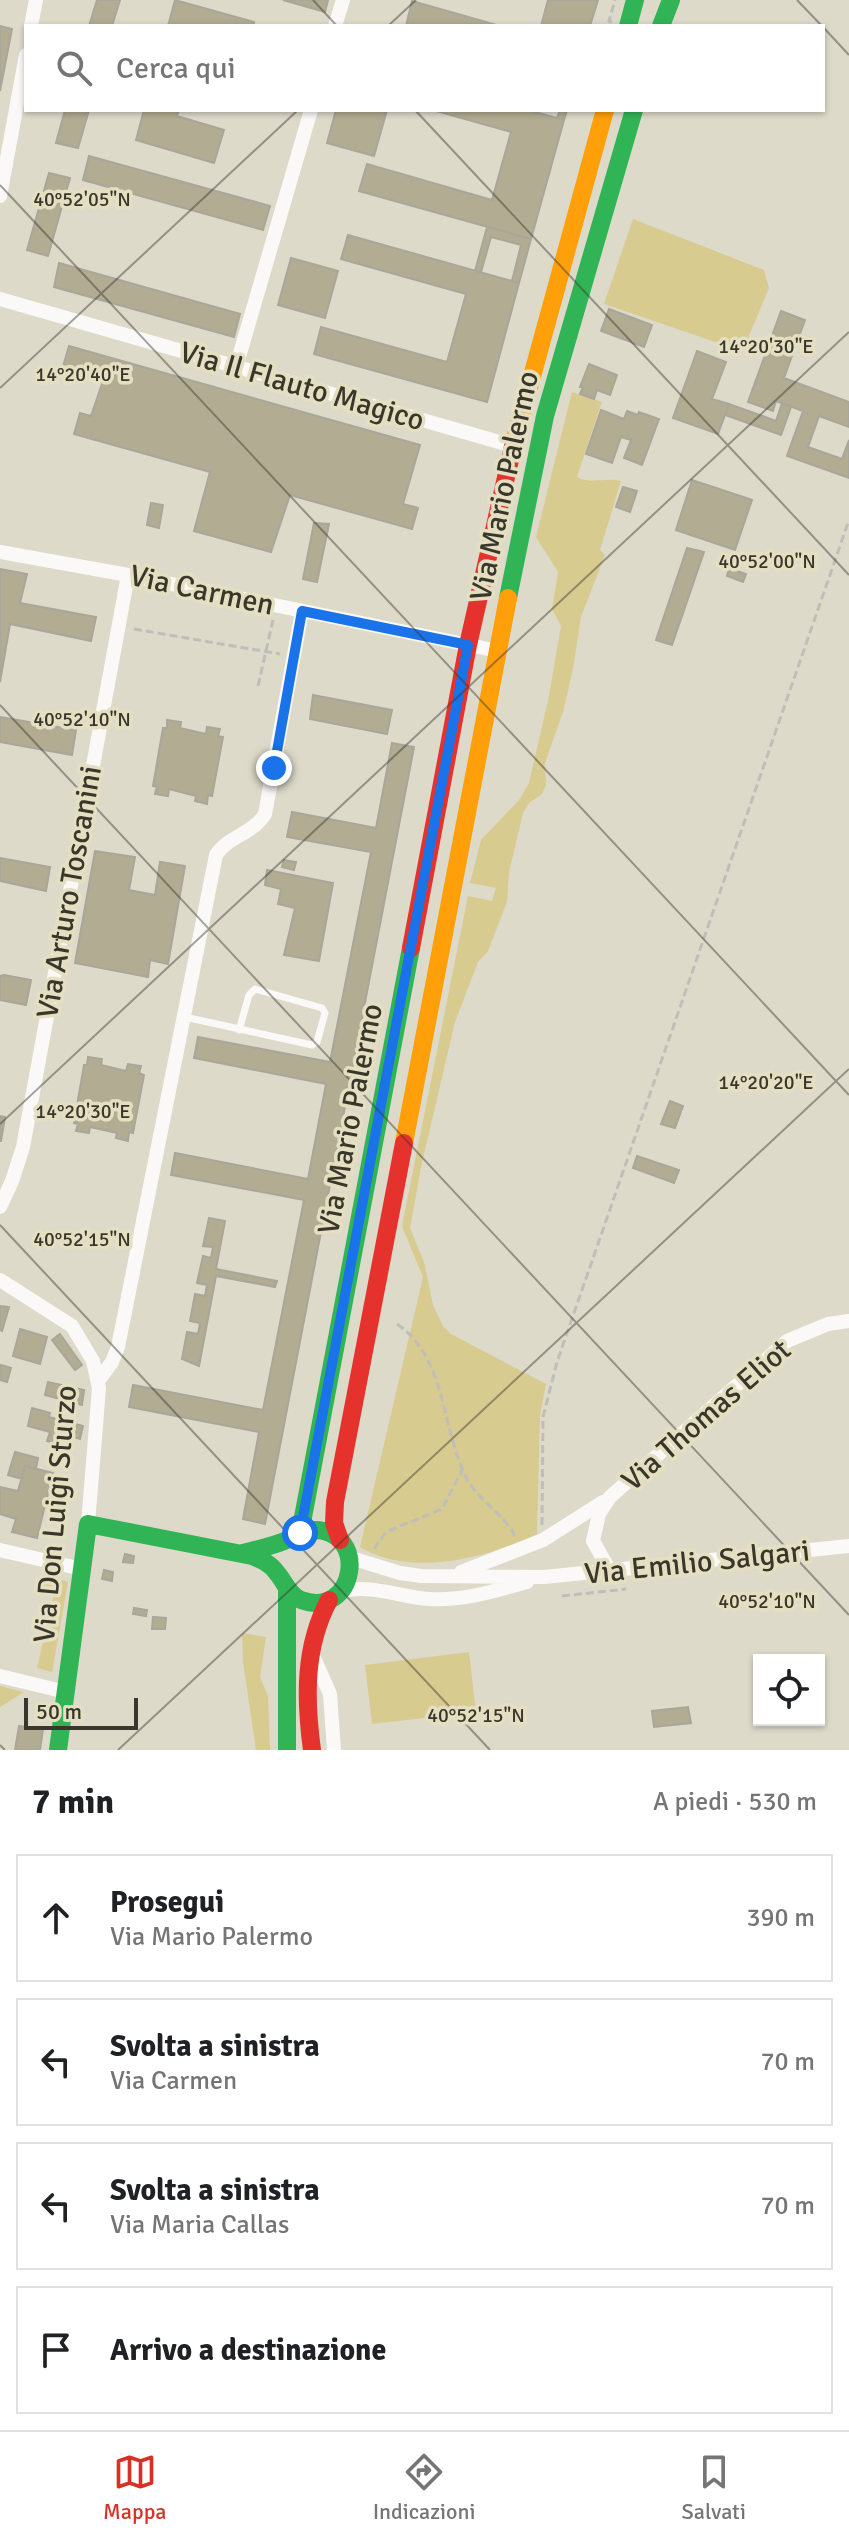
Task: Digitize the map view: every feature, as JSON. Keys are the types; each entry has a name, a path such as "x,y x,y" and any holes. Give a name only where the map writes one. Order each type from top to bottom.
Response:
{"street":[{"path":"31,24 36,0"},
{"path":"336,24 343,0"},
{"path":"629,24 635,0"},
{"path":"662,24 671,0"},
{"path":"0,196 24,66"},
{"path":"236,367 310,112"},
{"name":"Via Mario Palermo","path":"295,1536 468,645 513,446 604,112"},
{"name":"Via Mario Palermo","path":"340,1540 334,1523 335,1502 545,416 633,112"},
{"name":"Via Il Flauto Magico","path":"0,299 513,446"},
{"name":"Via Carmen","path":"0,552 498,651"},
{"name":"Via Arturo Toscanini","path":"0,1207 23,1147 128,575"},
{"path":"98,1381 112,1362 118,1347 216,855 227,843 253,828 265,814 302,611"},
{"name":"Via Don Luigi Sturzo","path":"0,1280 72,1326 93,1361 98,1381 88,1524 58,1750"},
{"name":"Via Thomas Eliot","path":"452,1576 543,1540 610,1497 787,1341 828,1324 849,1321"},
{"name":"Via Thomas Eliot","path":"610,1497 599,1514 593,1541 610,1571"},
{"path":"88,1524 243,1553 266,1562 298,1599 308,1602 336,1596"},
{"path":"243,1553 321,1530 340,1540 351,1558 351,1575 314,1630 308,1707 312,1750"},
{"path":"287,1750 284,1585 280,1556 295,1536"},
{"name":"Via Emilio Salgari","path":"351,1558 400,1573 544,1577 849,1546"},
{"path":"0,1550 82,1569"},
{"name":"Via Emilio Salgari","path":"336,1596 365,1588 429,1599 473,1597 544,1577"},
{"path":"311,1649 328,1685 334,1750"},
{"path":"0,1676 66,1692"}],"lane":[{"path":"185,1017 239,1030 314,1045 325,1013 322,1008 255,989 249,995 239,1030"}],"path":[{"path":"609,21 615,0"},
{"path":"543,1540 543,1417 557,1362 849,520"},
{"path":"258,686 277,606"},
{"path":"118,626 294,657"},
{"path":"397,1324 421,1346 438,1386 469,1483 508,1523 520,1550"},
{"path":"371,1564 373,1552 386,1532 442,1509 463,1469"},
{"path":"562,1596 626,1589"}],"shaded area":[{"path":"633,219 764,270 769,288 746,343 733,348 604,304"},
{"path":"572,392 602,402 577,477 621,481 600,550 605,555 581,617 563,712 545,763 546,785 542,794 529,803 523,813 509,872 507,902 488,951 478,962 455,1022 410,1228 424,1262 433,1305 443,1326 451,1334 546,1384 540,1415 537,1534 473,1557 425,1563 402,1561 360,1547 423,1277 402,1226 468,896 492,901 496,888 470,883 481,840 519,800 529,783 549,696 561,626 552,609 558,572 536,537"},
{"path":"47,1576 68,1582 52,1672 37,1668 55,1591 44,1587"},
{"path":"242,1633 266,1637 260,1677 268,1696 270,1750 256,1750 243,1662"},
{"path":"469,1652 476,1712 372,1724 365,1665"},
{"path":"0,1686 24,1692 0,1707"}],"building":[{"path":"97,0 120,0 113,24 90,24"},
{"path":"175,0 254,22 254,24 169,24"},
{"path":"283,0 328,0 325,12"},
{"path":"548,0 598,0 591,24 542,24"},
{"path":"412,1 493,24 406,24"},
{"path":"0,26 12,29 0,91"},
{"path":"64,112 88,112 78,148 56,143"},
{"path":"143,112 178,112 177,116 224,130 214,163 136,140"},
{"path":"335,112 386,112 374,156 327,143"},
{"path":"440,112 535,112 564,120 531,239 359,191 367,164 492,200 511,132"},
{"path":"559,112 566,112 564,120 557,118"},
{"path":"89,156 270,206 263,230 83,180"},
{"path":"49,173 70,178 48,256 27,250"},
{"path":"487,227 531,239 519,283 512,281 521,245 491,237 481,272 475,271"},
{"path":"348,235 519,283 487,402 314,354 321,327 447,362 466,294 341,259"},
{"path":"291,258 338,271 325,318 278,305"},
{"path":"59,263 240,314 234,337 54,287"},
{"path":"609,309 652,325 644,347 601,331"},
{"path":"781,311 805,320 784,378 849,402 849,427 819,416 808,447 842,459 849,440 849,478 787,456 803,411 776,401 773,411 748,402"},
{"path":"69,346 420,445 403,504 418,508 412,529 290,495 271,552 194,531 210,472 74,434 80,413 91,416 103,381 62,370"},
{"path":"697,351 726,362 712,399 729,404 718,434 673,418"},
{"path":"589,364 617,375 610,395 597,390 594,399 580,394"},
{"path":"782,403 791,407 781,435 725,415 729,404 776,421"},
{"path":"601,410 624,419 627,411 659,419 642,465 624,458 631,440 621,437 612,463 586,454"},
{"path":"692,480 752,500 735,550 676,530"},
{"path":"623,487 637,491 630,512 616,507"},
{"path":"151,503 163,505 159,528 147,525"},
{"path":"314,523 329,524 317,582 303,579"},
{"path":"687,548 704,552 672,645 656,640"},
{"path":"729,568 746,574 743,582 727,576"},
{"path":"0,569 27,574 20,603 96,617 91,641 10,624 0,682"},
{"path":"313,695 392,710 387,734 310,719"},
{"path":"0,717 76,730 72,755 0,742"},
{"path":"167,720 181,722 180,728 206,734 207,727 220,729 218,736 223,737 212,796 208,795 207,804 195,801 196,796 169,789 168,796 155,794 157,787 153,786"},
{"path":"392,743 414,747 265,1524 243,1519 259,1432 129,1407 133,1385 263,1410 304,1200 171,1175 175,1153 308,1179 326,1084 194,1058 198,1037 330,1062 371,852 287,837 292,812 376,828"},
{"path":"95,851 135,857 129,890 155,895 160,862 185,866 168,964 150,960 148,977 75,963"},
{"path":"0,858 50,867 46,891 0,881"},
{"path":"284,860 296,862 294,870 282,867"},
{"path":"267,870 333,883 319,961 284,955 295,908 278,904 281,889 265,885"},
{"path":"0,976 31,980 26,1005 0,1000"},
{"path":"88,1057 102,1059 101,1065 126,1071 128,1064 141,1066 139,1073 144,1075 133,1133 129,1132 128,1141 116,1138 117,1133 90,1127 89,1133 76,1131 78,1124 74,1123"},
{"path":"670,1101 683,1106 675,1128 661,1124"},
{"path":"0,1116 5,1117 1,1141 0,1141"},
{"path":"637,1156 679,1170 674,1183 633,1168"},
{"path":"209,1218 225,1221 216,1269 277,1281 275,1287 216,1276 199,1366 182,1359 187,1332 198,1334 200,1323 190,1321 195,1294 205,1296 207,1285 197,1283 203,1256 211,1258 213,1247 203,1246"},
{"path":"0,1306 9,1307 2,1331 0,1330"},
{"path":"20,1329 47,1337 40,1364 13,1356"},
{"path":"60,1334 82,1365 75,1370 52,1340"},
{"path":"1,1365 11,1368 7,1382 0,1380"},
{"path":"48,1382 84,1390 82,1405 45,1395"},
{"path":"32,1408 50,1413 49,1417 83,1426 80,1439 64,1434 61,1445 47,1441 50,1432 28,1426"},
{"path":"15,1452 38,1458 36,1469 25,1466 22,1479 8,1475"},
{"path":"25,1466 53,1473 37,1538 12,1532 16,1519 0,1514 0,1487 18,1491"},
{"path":"125,1554 134,1556 133,1563 123,1562"},
{"path":"104,1570 113,1572 112,1581 102,1579"},
{"path":"134,1608 147,1610 146,1616 133,1614"},
{"path":"153,1617 166,1618 165,1629 152,1629"},
{"path":"688,1707 691,1723 654,1727 652,1711"},
{"path":"19,1726 43,1729 40,1750 15,1750"}],"traffic: fast":[{"path":"629,24 635,0"},
{"path":"662,24 671,0"},
{"path":"508,598 545,416 633,112"},
{"path":"300,1533 411,948"},
{"path":"58,1750 88,1524 252,1556 272,1567 290,1592 301,1600 320,1603 334,1597 344,1586 349,1572 349,1557 343,1543 331,1534 313,1530 243,1553"},
{"path":"287,1590 287,1750"}],"traffic: slow":[{"path":"514,442 604,112"},
{"path":"404,1143 508,598"}],"traffic: jam":[{"path":"411,948 468,645 514,442"},
{"path":"340,1540 334,1523 335,1502 404,1143"},
{"path":"312,1750 308,1673 315,1636 329,1600"}],"route":[{"path":"274,768 302,611 468,645 300,1533"}]}
